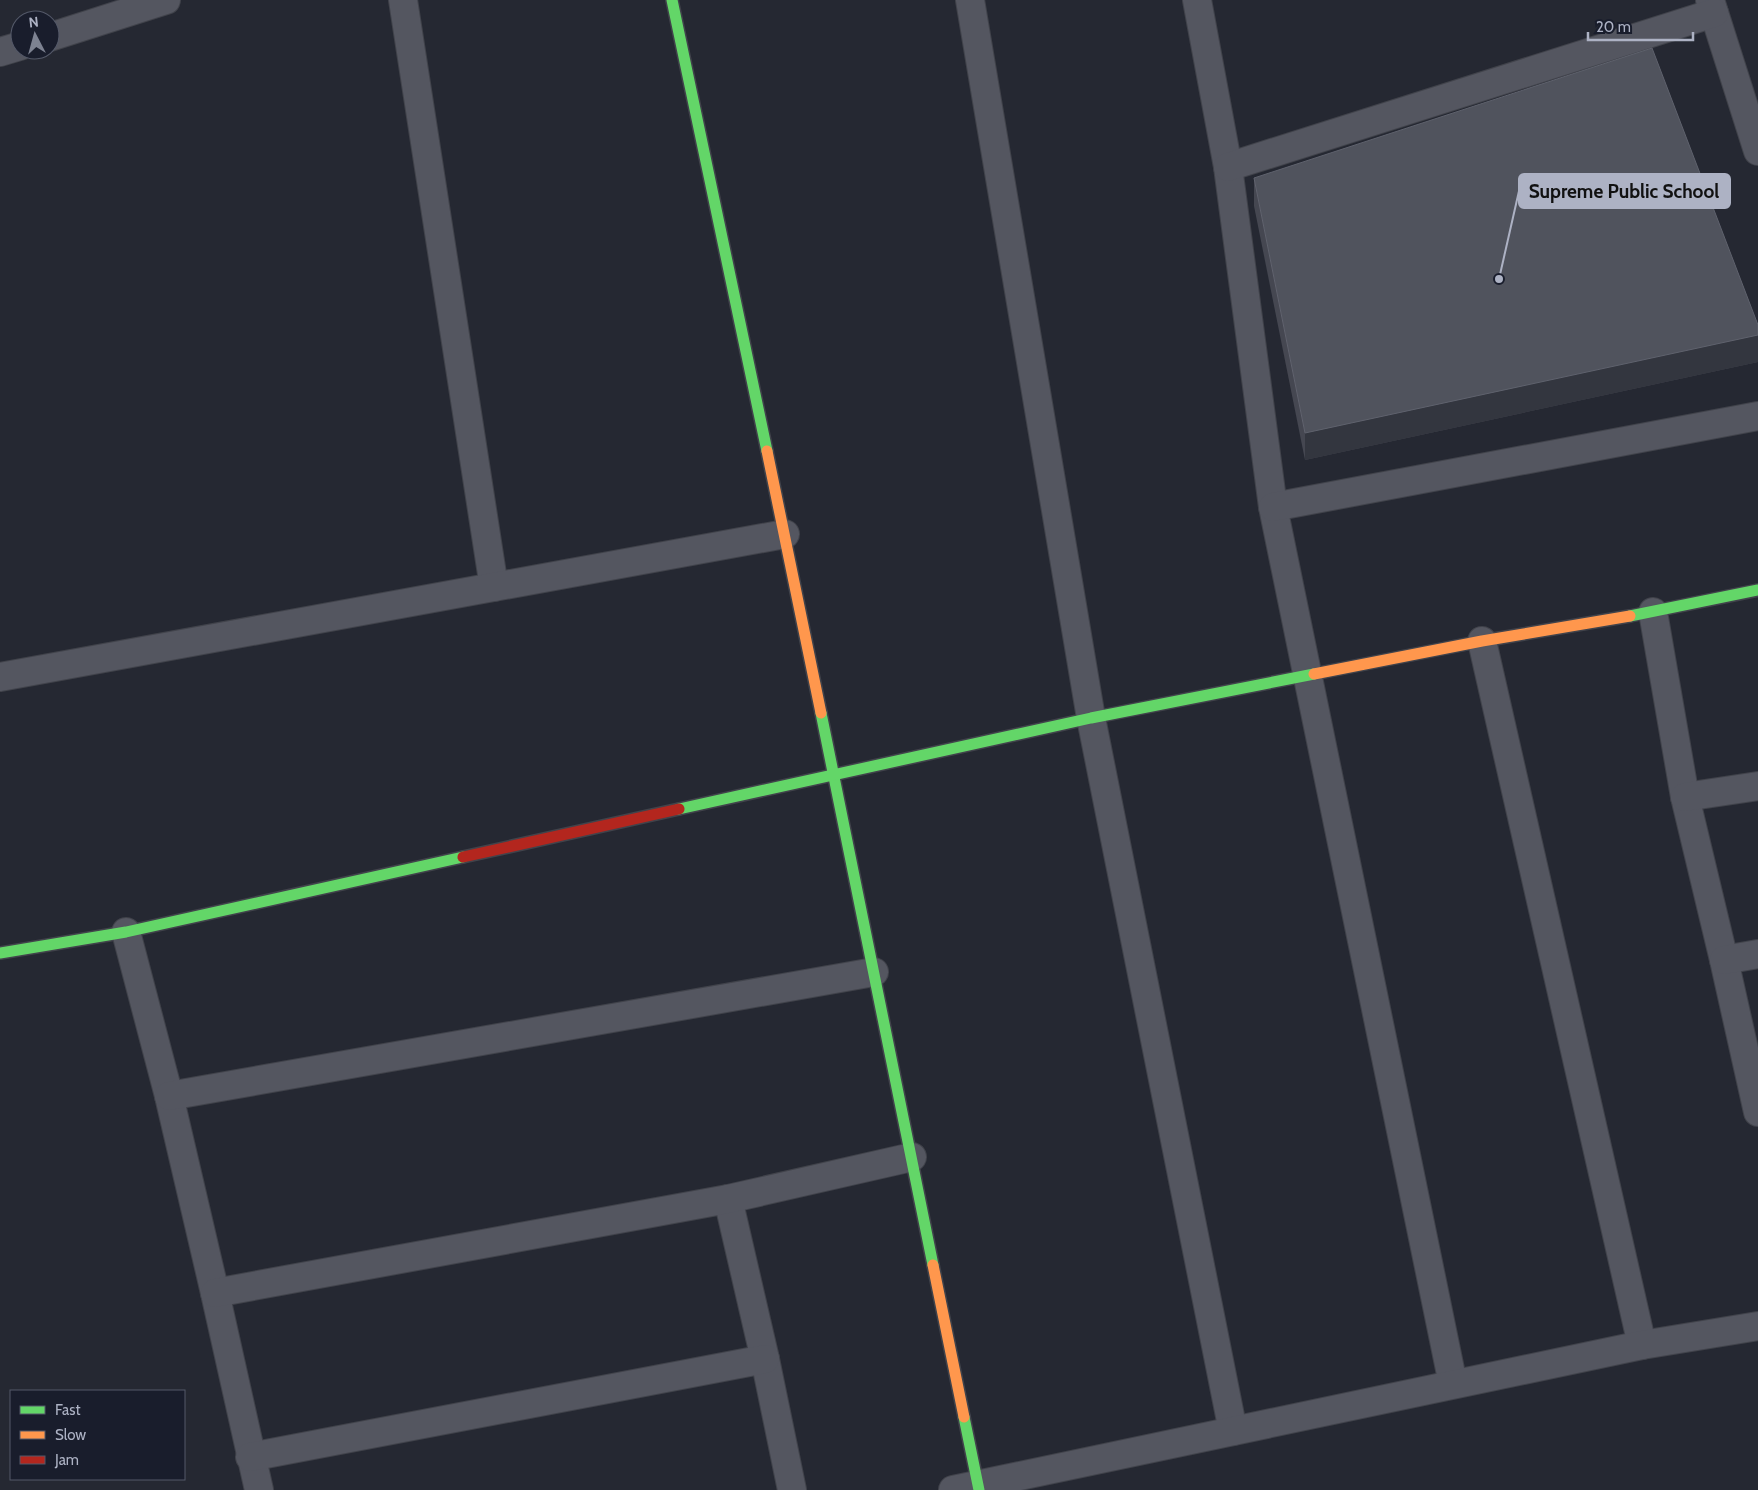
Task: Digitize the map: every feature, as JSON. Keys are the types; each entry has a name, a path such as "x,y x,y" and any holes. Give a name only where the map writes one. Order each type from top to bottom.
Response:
{"street":[{"path":"60,34 166,0"},
{"path":"403,0 494,587"},
{"path":"672,0 786,534 912,1157 970,1488 1642,1345 1758,1326"},
{"path":"970,0 1091,718 1233,1431"},
{"path":"1197,0 1228,167 1273,507 1453,1384"},
{"path":"1228,167 1712,7 1758,151"},
{"path":"1273,507 1758,416"},
{"path":"0,677 786,534"},
{"path":"0,953 126,932 1091,718 1308,674 1482,641 1653,612 1758,590"},
{"path":"1653,612 1685,797 1758,1112"},
{"path":"1482,641 1642,1345"},
{"path":"1685,797 1758,786"},
{"path":"126,932 169,1096 258,1490"},
{"path":"1724,960 1758,954"},
{"path":"169,1096 874,972"},
{"path":"215,1293 728,1199 912,1157"},
{"path":"728,1199 765,1359 792,1490"},
{"path":"250,1458 765,1359"}],"building":[{"path":"1652,48 1758,325 1758,335 1305,433 1254,178"}],"traffic: fast":[{"path":"672,0 767,451"},
{"path":"1630,616 1758,590"},
{"path":"679,809 1091,718 1314,674"},
{"path":"821,713 933,1265"},
{"path":"0,953 126,932 463,857"},
{"path":"964,1417 979,1490"}],"traffic: slow":[{"path":"767,451 821,713"},
{"path":"1314,674 1482,641 1630,616"},
{"path":"933,1265 964,1417"}],"traffic: jam":[{"path":"463,857 679,809"}],"place":[{"name":"Supreme Public School","path":"1499,279"}]}
